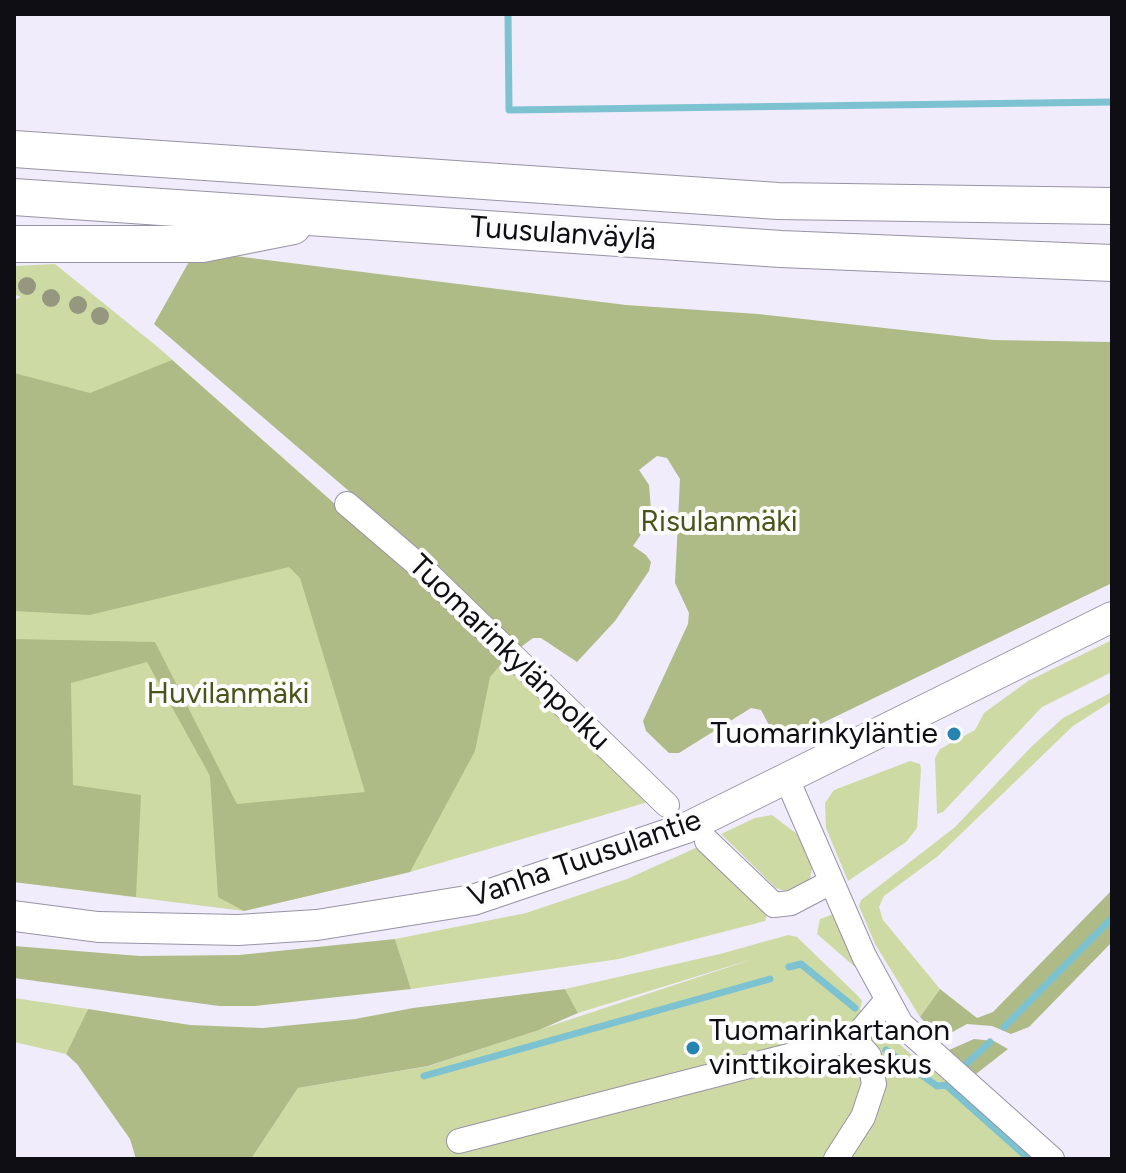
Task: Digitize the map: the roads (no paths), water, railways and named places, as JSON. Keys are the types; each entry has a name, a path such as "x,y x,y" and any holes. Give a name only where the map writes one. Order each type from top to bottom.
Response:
{"highway":[{"name":"Tuusulanväylä","path":"14,149 778,201 1112,206"},
{"name":"Tuusulanväylä","path":"14,197 781,249 1112,263"},
{"path":"14,244 202,244 342,217"}],"main road":[{"name":"Vanha Tuusulantie","path":"14,916 98,927 238,930 317,925 473,900 686,828 1112,617"}],"street":[{"name":"Tuomarinkylänpolku","path":"347,504 424,570 667,805"},
{"path":"787,779 831,882 901,1024 932,1055 1052,1159"},
{"path":"707,841 774,905 791,903 831,882"},
{"path":"459,1141 854,1039 887,1000"},
{"path":"836,1159 863,1117 874,1084 869,1056 854,1039"}],"waterway":[{"path":"508,14 509,110 1112,102"},
{"path":"1004,1027 1112,918"},
{"path":"789,967 801,964 855,1008"},
{"path":"424,1076 770,979"},
{"path":"965,1065 990,1042"},
{"path":"886,1050 937,1086 948,1085"},
{"path":"947,1086 1029,1159"}],"place":[{"name":"Tuomarinkyläntie","path":"954,734"},
{"name":"Tuomarinkartanon vinttikoirakeskus","path":"693,1048"}],"park label":[{"name":"Risulanmäki","path":"719,522"},
{"name":"Huvilanmäki","path":"228,694"}]}
